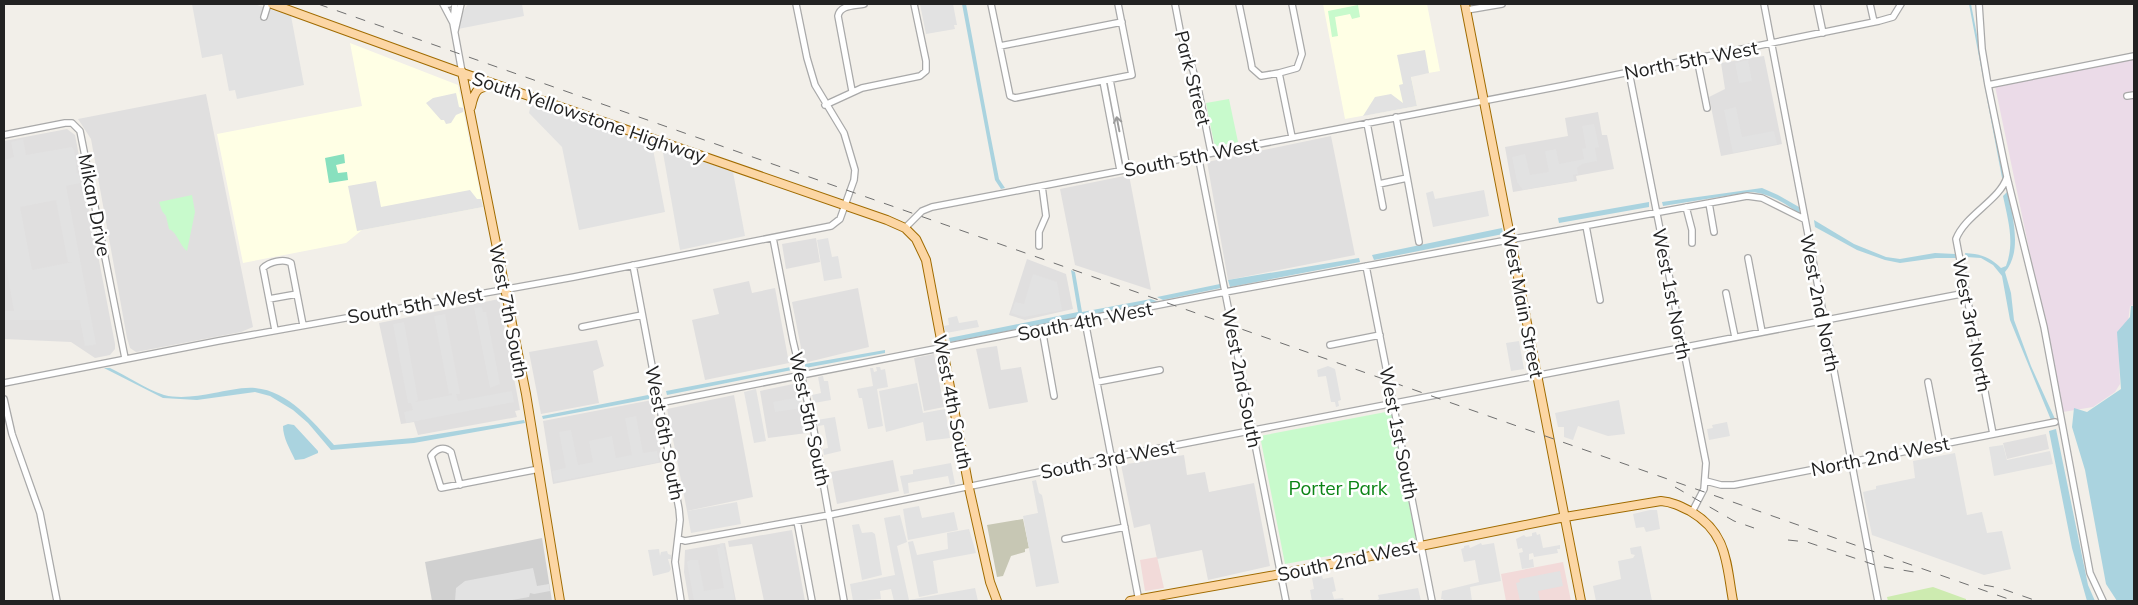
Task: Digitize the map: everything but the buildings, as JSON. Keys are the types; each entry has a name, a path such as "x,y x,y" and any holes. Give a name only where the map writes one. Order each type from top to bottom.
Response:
{"main road":[{"name":"South Yellowstone Highway","path":"272,4 887,220 905,228"},
{"name":"West Main Street","path":"1466,7 1581,601"},
{"name":"West 7th South","path":"462,72 539,469 560,601"},
{"path":"470,111 474,94 477,90 481,87 498,84"},
{"name":"West 4th South","path":"905,228 916,239 926,260 970,488 990,582 997,601"},
{"path":"1565,517 1648,502 1667,501 1692,512 1710,525 1720,539 1733,601"},
{"name":"South 2nd West","path":"1130,601 1281,574 1565,517"},
{"name":"West 4th South","path":"990,582 991,601"}],"street":[{"path":"264,17 268,4"},
{"name":"West 7th South","path":"443,4 453,23 462,72"},
{"name":"West 7th South","path":"453,23 455,4"},
{"path":"455,31 461,4"},
{"name":"South 5th West","path":"4,383 125,358 505,289 831,226 840,219 854,180 852,158 844,133 825,104 811,74 796,4"},
{"path":"852,91 838,16 842,8 864,4"},
{"path":"825,104 852,91 920,76 926,71 926,61 914,4"},
{"path":"991,4 1010,97 1019,98 1132,75 1118,4"},
{"name":"Park Street","path":"1175,4 1180,30 1197,82 1211,152"},
{"path":"1239,4 1252,68 1261,76 1297,68 1302,56 1292,4"},
{"path":"1466,7 1502,4"},
{"name":"West 2nd North","path":"1764,4 1878,601"},
{"path":"1817,4 1823,33"},
{"path":"1870,4 1874,22"},
{"name":"North 5th West","path":"1484,100 1874,22 1890,18 1896,13 1901,4"},
{"path":"1979,4 1982,49 2007,178 2026,248 2044,327 2090,574 2103,601"},
{"path":"1000,46 1122,22"},
{"path":"1988,85 2134,56"},
{"path":"1697,58 1707,108"},
{"name":"West 1st North","path":"1629,72 1705,457 1706,481 1692,512"},
{"path":"1279,73 1292,137"},
{"path":"1110,80 1127,169"},
{"path":"1103,81 1120,170"},
{"path":"2127,96 2134,95"},
{"name":"South 5th West","path":"905,228 922,211 932,207 1484,100"},
{"path":"1396,117 1419,242"},
{"name":"Mikan Drive","path":"4,135 65,123 72,123 80,131 125,358"},
{"path":"1367,123 1383,207"},
{"name":"West 2nd South","path":"1198,155 1286,601"},
{"path":"1379,184 1407,178"},
{"name":"West 3rd North","path":"1993,434 1956,239 1969,220 1993,196 2007,178"},
{"path":"1039,246 1039,232 1046,216 1042,186"},
{"name":"South 4th West","path":"659,403 1042,330 1225,292 1709,203 1755,197 1762,198 1804,219"},
{"path":"1709,203 1714,232"},
{"path":"1686,207 1692,230 1692,243"},
{"path":"1586,226 1600,300"},
{"name":"West 5th South","path":"773,238 802,376 844,601"},
{"path":"1748,258 1762,332"},
{"path":"275,330 263,268 267,264 287,260 291,263 303,325"},
{"name":"West 6th South","path":"633,265 679,509 679,539 675,562 681,601"},
{"name":"West 1st South","path":"1366,266 1432,601"},
{"path":"1726,293 1736,337"},
{"name":"South 3rd West","path":"679,539 685,541 829,516 1112,457 1966,293"},
{"path":"269,299 297,294"},
{"path":"582,327 642,315"},
{"path":"1085,321 1139,600"},
{"path":"1042,330 1054,396"},
{"path":"1330,345 1380,335"},
{"path":"1097,382 1160,370"},
{"path":"1928,382 1940,444"},
{"path":"4,399 12,434 40,513 57,601"},
{"name":"North 2nd West","path":"1706,481 1721,485 1734,485 2055,422"},
{"path":"460,485 451,452 447,448 434,451 431,456 432,463 441,488 460,485 539,469"},
{"path":"797,521 812,601"},
{"path":"1065,539 1125,527"}],"shaded area":[{"path":"192,4 254,4 291,16 304,85 237,99 235,90 229,91 222,54 202,58"},
{"path":"468,4 522,4 524,16 458,29 460,16"},
{"path":"920,4 953,4 957,25 954,25 955,29 926,34"},
{"path":"1323,4 1427,4 1440,71 1411,76 1417,106 1345,119"},
{"path":"350,43 458,85 483,207 362,230 346,243 243,263 217,134 362,106"},
{"path":"1425,50 1429,73 1411,77 1417,106 1363,116 1375,97 1391,94 1403,103 1399,85 1403,84 1397,55"},
{"path":"1764,56 1782,144 1721,156 1709,97 1725,89 1721,63"},
{"path":"2134,59 2134,305 2130,306 2126,338 2119,359 2120,384 2115,392 2093,407 2063,412 1995,86"},
{"path":"1748,60 1752,81 1739,83 1735,63"},
{"path":"456,93 459,107 463,108 463,112 456,115 451,123 446,124 426,103 433,98"},
{"path":"206,94 253,327 241,332 136,352 130,348 127,338 91,139 78,119"},
{"path":"531,104 652,144 665,212 579,230 562,147 529,113"},
{"path":"1736,107 1742,137 1774,131 1777,144 1733,153 1724,110"},
{"path":"1598,112 1602,135 1607,135 1614,169 1576,176 1577,181 1513,192 1505,147 1568,136 1565,118"},
{"path":"1594,124 1599,147 1595,148 1597,161 1582,164 1577,168 1578,174 1573,175 1574,181 1523,190 1517,182 1512,157 1525,154 1530,175 1549,172 1545,151 1556,149 1559,164 1584,159 1582,149 1586,148 1582,126"},
{"path":"67,129 75,135 115,344 115,349 110,355 95,358 71,342 4,339 4,141"},
{"path":"1331,136 1355,255 1228,280 1207,162"},
{"path":"23,139 26,155 72,147 74,150 77,173 80,174 81,183 66,186 96,344 85,346 80,320 4,320 4,311 14,311 4,255 4,160 14,157 11,142","holes":["56,200 68,262 72,262 32,270 20,207"]},
{"path":"662,147 733,172 745,236 680,250"},
{"path":"1129,175 1151,290 1075,265 1060,189"},
{"path":"376,181 381,207 470,190 477,199 481,199 483,207 357,231 348,186"},
{"path":"1484,190 1489,216 1433,227 1426,193 1433,191 1435,199"},
{"path":"816,238 820,262 786,269 782,244"},
{"path":"828,238 832,257 838,256 842,278 824,281 817,240"},
{"path":"1027,259 1066,274 1073,309 1025,320 1009,315"},
{"path":"1033,274 1057,282 1062,310 1024,317 1011,313 1015,302 1024,304"},
{"path":"749,281 752,293 775,288 789,363 705,380 692,320 719,314 713,289"},
{"path":"858,288 869,347 804,363 792,302"},
{"path":"499,299 520,410 515,411 517,417 418,435 414,422 401,424 379,323"},
{"path":"482,307 483,312 486,312 500,384 490,388 474,308"},
{"path":"445,314 460,394 456,394 458,401 512,391 514,402 406,423 404,412 413,410 411,403 408,403 393,324 404,322 418,400 415,402 452,395 452,393 449,394 434,316"},
{"path":"957,316 959,323 977,320 979,327 946,333 944,326 949,325 948,318"},
{"path":"597,340 604,366 593,371 599,403 541,414 529,352"},
{"path":"1519,341 1524,369 1511,371 1506,343"},
{"path":"997,346 1001,370 1021,367 1028,402 989,409 976,349"},
{"path":"934,354 944,407 924,411 914,358"},
{"path":"1328,366 1335,369 1341,400 1338,401 1339,406 1336,407 1335,402 1331,402 1326,376 1318,377 1317,370"},
{"path":"876,367 880,367 881,370 885,369 888,387 877,389 883,426 868,429 862,398 859,398 857,389 873,386 870,368 873,368 874,372 877,371"},
{"path":"823,376 824,381 828,381 831,400 814,403 812,395 821,393 818,377"},
{"path":"798,383 807,433 768,438 760,391"},
{"path":"917,383 923,413 945,409 950,438 926,441 923,422 886,432 879,391"},
{"path":"756,389 766,441 754,443 744,392"},
{"path":"734,395 753,497 687,511 667,409"},
{"path":"800,397 802,408 775,412 773,402"},
{"path":"652,400 663,462 553,484 543,421"},
{"path":"1619,400 1625,434 1608,436 1578,426 1573,440 1564,437 1564,427 1558,427 1555,413"},
{"path":"636,416 643,453 657,451 659,462 554,482 552,471 566,468 559,432 571,430 578,465 593,462 589,441 612,436 616,458 632,455 625,418"},
{"path":"835,417 841,451 824,455 823,449 828,448 824,425 818,426 817,420"},
{"path":"1727,422 1730,436 1709,440 1707,429 1713,428 1712,425"},
{"path":"2046,434 2049,449 2007,459 2003,443"},
{"path":"2003,445 2007,460 2050,451 2053,464 1994,476 1989,447"},
{"path":"1955,453 1967,515 1982,512 1987,533 2002,531 2011,569 1984,575 1872,535 1863,492 1876,489 1876,486 1915,478 1913,461"},
{"path":"1184,455 1187,475 1205,472 1209,492 1254,483 1270,566 1208,580 1202,550 1157,559 1150,524 1134,528 1121,465"},
{"path":"893,460 899,491 837,504 831,472"},
{"path":"951,463 955,484 950,485 948,476 908,483 909,493 904,494 900,476 913,474 913,470"},
{"path":"1036,480 1039,493 1042,495 1059,583 1036,587 1023,516 1038,513 1032,481"},
{"path":"737,502 741,524 691,533 687,511"},
{"path":"919,506 922,518 954,512 958,530 908,540 903,509"},
{"path":"1657,510 1660,529 1646,532 1644,527 1636,528 1633,514"},
{"path":"900,515 907,542 897,546 909,600 975,588 978,601 894,601 891,589 880,591 881,599 853,601 850,584 895,575 884,518"},
{"path":"1023,519 1029,548 1025,549 1025,552 1011,556 1003,576 997,577 987,525"},
{"path":"859,524 862,533 872,532 875,534 882,575 862,580 852,525"},
{"path":"969,529 976,553 933,561 938,593 919,597 908,542 913,541 917,555 948,549 947,533"},
{"path":"792,530 805,601 764,601 752,544 729,547 728,541"},
{"path":"1536,532 1537,535 1540,534 1543,548 1560,545 1560,549 1557,549 1558,553 1534,557 1533,553 1529,554 1529,560 1533,559 1534,567 1522,569 1519,553 1523,552 1522,548 1518,549 1516,539 1524,535 1526,537 1532,536 1532,533"},
{"path":"542,538 552,601 432,601 425,562"},
{"path":"723,543 735,601 694,601 687,562 698,560 704,591 724,588 717,548 720,547 719,544"},
{"path":"725,543 736,601 689,601 684,572 685,550"},
{"path":"1481,543 1482,545 1494,543 1501,581 1470,587 1472,601 1444,601 1441,599 1442,591 1479,582 1475,560 1464,562 1461,549 1464,546 1469,545 1470,548"},
{"path":"1641,546 1652,601 1596,601 1593,586 1621,579 1618,561 1633,558 1635,555 1631,554 1630,548"},
{"path":"659,549 660,556 661,552 667,551 671,555 671,559 668,559 671,569 669,572 653,576 648,550"},
{"path":"1157,557 1164,588 1145,591 1140,560"},
{"path":"1563,562 1571,601 1506,601 1501,574"},
{"path":"533,568 537,586 549,584 550,591 530,593 529,597 506,601 455,601 456,588 465,581"},
{"path":"1560,571 1563,586 1538,591 1540,601 1520,601 1516,583 1520,582 1519,579"},
{"path":"1322,576 1323,579 1333,577 1336,591 1332,592 1334,599 1343,598 1344,601 1312,601 1310,590 1314,589 1312,578"},
{"path":"1418,588 1421,601 1375,601 1379,599 1378,595"}],"green space":[{"path":"1358,5 1360,17 1352,19 1350,14 1335,17 1338,36 1332,37 1328,11"},
{"path":"1229,99 1238,142 1217,146 1214,143 1206,103"},
{"path":"344,154 345,163 336,165 338,173 347,172 348,180 329,183 325,158"},
{"path":"192,195 195,212 187,251 169,229 166,216 159,202"},
{"name":"Porter Park","path":"1391,411 1416,540 1285,564 1260,436"},
{"path":"1933,587 1966,599 1966,601 1888,601 1887,597"}],"water":[{"path":"962,4 966,4 999,179 1005,188 1001,189 995,180"},
{"path":"1969,4 1971,4 2005,180 2003,183"},
{"path":"1762,188 1799,207 1800,214 1770,196 1750,192 1663,206 1662,202"},
{"path":"2008,191 2014,222 2015,244 2014,254 2005,272 2011,293 2014,320 2031,366 2055,419 2051,420 2010,320 2002,276 1993,265 1981,258 1966,257 1965,253 1985,257 2001,268 2006,266 2009,257 2010,240 2009,222 2003,196"},
{"path":"1649,202 1649,207 1559,223 1558,218"},
{"path":"1814,220 1854,244 1886,257 1900,259 1935,253 1955,254 1956,258 1936,258 1900,263 1885,260 1857,250 1815,227"},
{"path":"1502,228 1503,234 1374,260 1372,255"},
{"path":"1359,258 1360,262 1230,287 1228,280"},
{"path":"1071,270 1075,272 1082,312 1151,299 1159,302 950,342 949,338 1078,312"},
{"path":"1220,284 1221,288 1163,300 1157,297"},
{"path":"2131,306 2134,306 2134,601 2117,601 2106,584 2085,470 2072,427 2074,408 2087,412 2121,389 2117,332 2130,317"},
{"path":"885,350 885,353 805,368 805,364"},
{"path":"796,366 797,369 667,395 666,391"},
{"path":"104,368 110,368 150,389 170,396 195,396 245,388 267,390 279,395 299,409 334,445 413,438 524,420 525,423 414,443 331,450 308,423 293,410 270,396 255,392 197,400 163,398"},
{"path":"653,394 654,398 543,419 542,416"},
{"path":"288,424 294,425 318,453 304,459 295,460 283,430 283,426"},
{"path":"2056,429 2088,585 2095,601 2087,601 2072,548 2049,431"}],"railway":[{"path":"318,4 2014,601"},
{"path":"1675,487 1734,521 1754,528"},
{"path":"1788,540 1807,542 1878,566 1920,573"},
{"path":"1984,585 2000,588 2037,601"}]}
